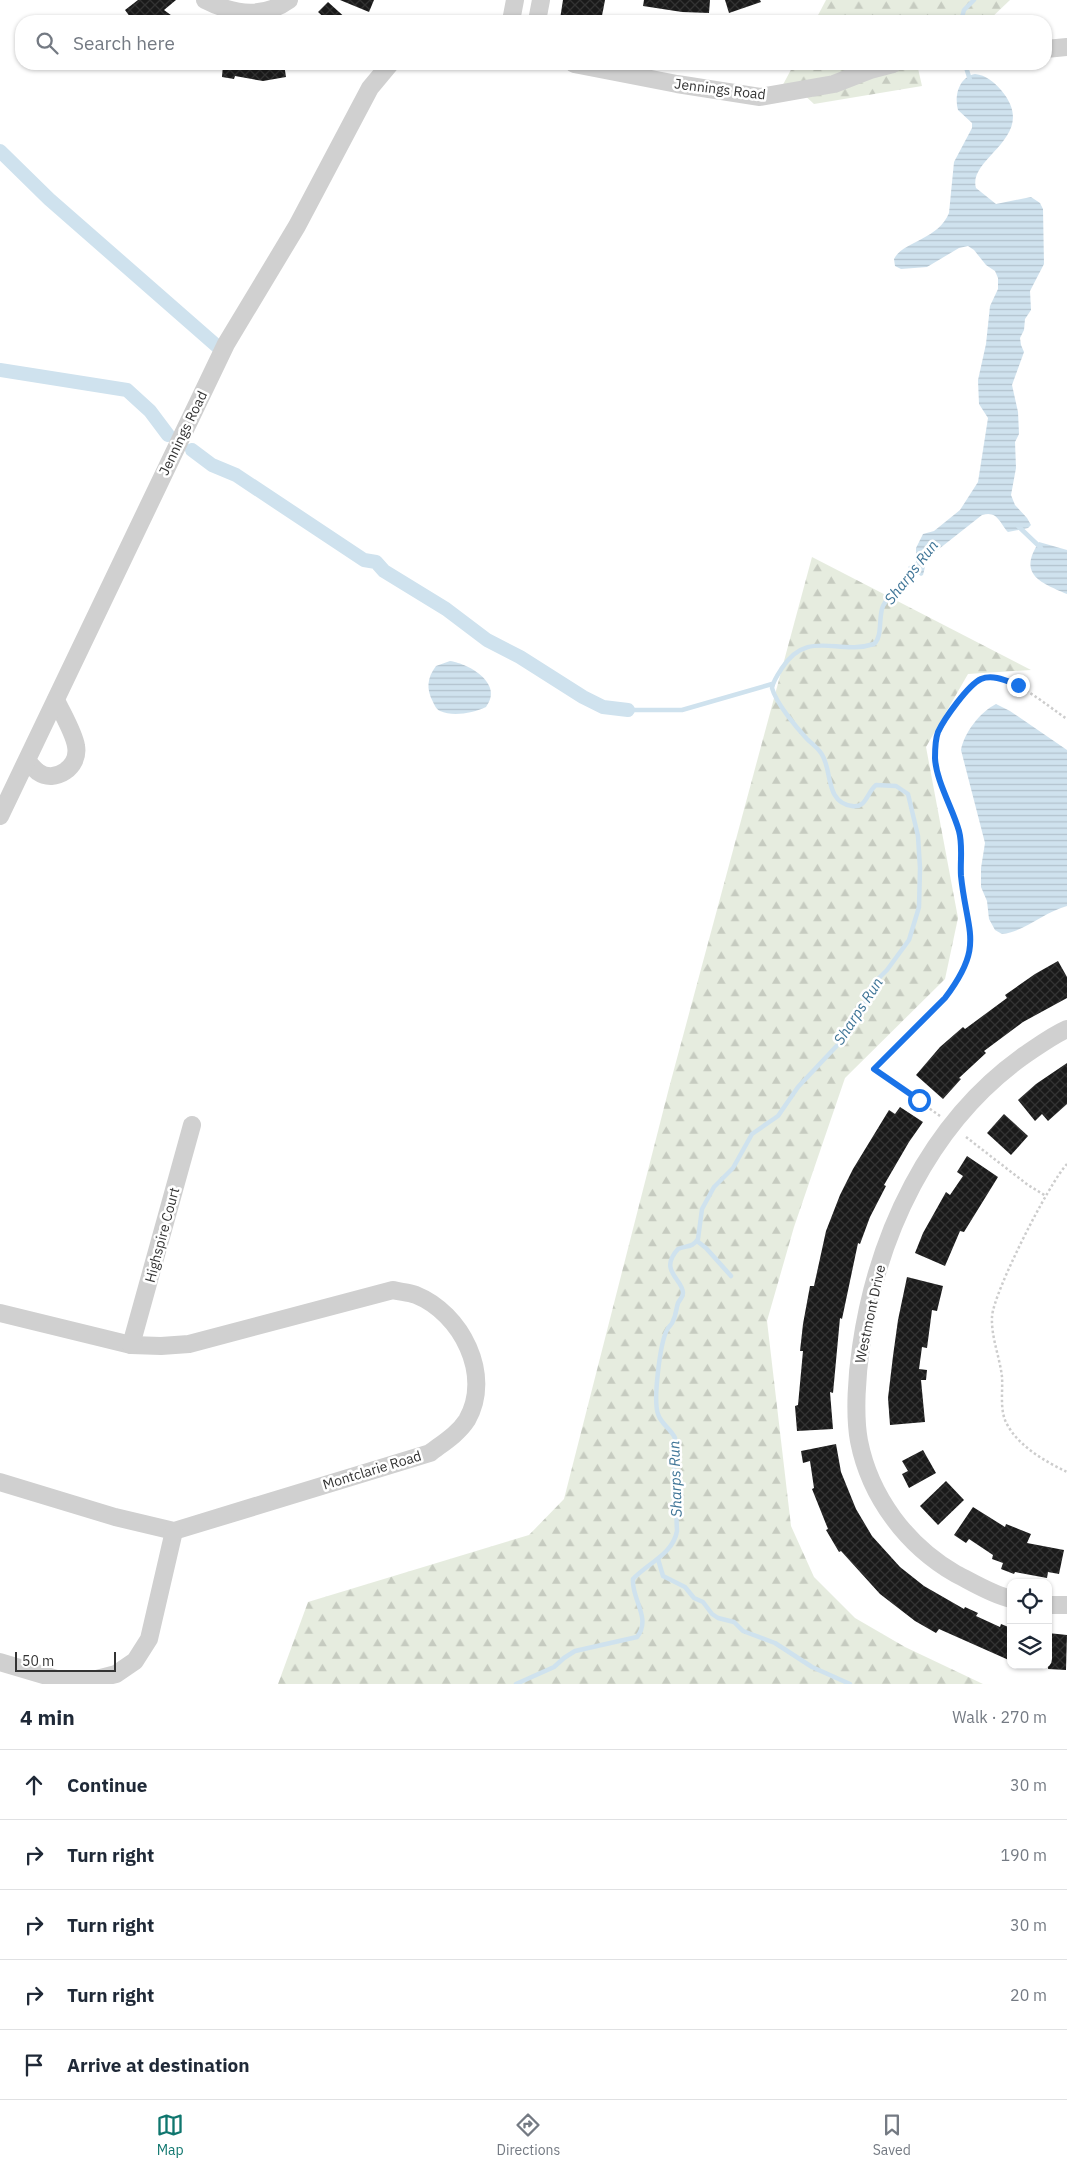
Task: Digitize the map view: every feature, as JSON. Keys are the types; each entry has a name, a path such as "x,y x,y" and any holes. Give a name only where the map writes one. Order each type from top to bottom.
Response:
{"street":[{"path":"205,0 219,7 243,13 263,12 279,8 289,0"},
{"path":"512,15 515,0"},
{"path":"538,15 541,0"},
{"path":"1052,48 1067,47"},
{"name":"Jennings Road","path":"0,816 226,344 297,226 370,88 385,70"},
{"name":"Jennings Road","path":"605,70 760,97 834,84 870,70"},
{"path":"27,760 38,772 51,776 64,773 74,764 76,747 56,700"},
{"name":"Westmont Drive","path":"1007,1599 996,1596 938,1564 899,1528 870,1479 859,1440 857,1378 864,1325 878,1268 897,1216 928,1157 961,1111 1001,1072 1054,1035 1067,1029"},
{"name":"Highspire Court","path":"132,1344 192,1125"},
{"name":"Montclarie Road","path":"0,1313 132,1344 162,1346 189,1344 393,1290 416,1294 440,1310 460,1331 471,1350 475,1369 475,1395 467,1419 453,1436 430,1453 174,1530 115,1517 0,1482"},
{"path":"0,1662 57,1679 89,1682 116,1674 135,1661 149,1639 174,1530"},
{"path":"1052,1605 1067,1605"}],"path":[{"path":"943,1118 874,1069 945,998 968,960 972,939 961,875 962,846 959,830 935,762 938,733 960,699 972,686 982,679 998,678 1018,685 1067,719"},
{"path":"966,1137 1028,1185 1046,1196"},
{"path":"1067,1164 1028,1228 997,1298 992,1318 1002,1377 1002,1397 1006,1424 1027,1447 1050,1464 1067,1472"}],"green space":[{"path":"826,0 1010,0 994,15 818,15"},
{"path":"791,70 918,70 922,86 814,104 800,91 778,94"},
{"path":"812,557 1031,670 968,674 926,747 958,918 945,979 845,1078 794,1227 767,1321 791,1526 814,1577 855,1618 905,1647 983,1684 278,1684 308,1602 529,1535 564,1499 669,1088"}],"water":[{"path":"975,74 990,79 1001,90 1011,106 1013,121 1000,145 982,166 976,177 976,188 996,204 1031,197 1040,203 1043,209 1044,264 1030,291 1031,310 1025,319 1024,330 1020,338 1024,352 1012,385 1018,412 1019,434 1015,442 1016,468 1011,495 1015,505 1031,525 1028,528 1008,532 992,514 982,515 930,556 921,576 908,567 916,562 916,548 923,534 934,531 960,510 978,482 988,418 979,404 978,380 986,344 990,306 998,289 998,278 995,271 986,265 974,250 968,246 959,248 927,267 901,269 895,266 894,259 904,248 937,229 949,213 954,162 972,128 972,123 958,110 957,93 965,79"},
{"path":"1039,542 1067,550 1067,594 1040,581 1031,569 1033,553"},
{"path":"450,661 467,666 482,676 488,683 491,691 486,707 457,714 445,713 437,708 429,693 429,679 436,666"},
{"path":"996,704 1010,711 1067,750 1067,906 1051,912 1019,929 1002,934 995,930 989,919 987,901 981,887 981,868 985,843 961,750 969,730 984,712"}],"building":[{"path":"138,0 176,0 164,10 171,15 129,15 125,10"},
{"path":"340,0 374,0 369,12"},
{"path":"563,0 605,0 602,15 561,15"},
{"path":"644,0 710,0 709,13 682,12 643,6"},
{"path":"725,0 760,0 761,2 729,13"},
{"path":"328,2 342,15 321,15 318,12"},
{"path":"223,70 285,70 286,77 263,81 235,76 234,79 222,77"},
{"path":"1058,961 1067,977 1067,998 1023,1022 984,1051 986,1053 959,1078 961,1079 943,1099 916,1075 940,1047 963,1027 965,1029 1007,998 1005,995"},
{"path":"1067,1063 1067,1104 1048,1121 1042,1114 1035,1121 1018,1100 1036,1084"},
{"path":"900,1107 923,1122 884,1185 886,1186 870,1217 860,1244 858,1243 842,1319 840,1318 833,1393 830,1392 833,1429 797,1431 795,1406 798,1405 803,1351 800,1351 803,1324 810,1286 814,1286 826,1231 840,1195 853,1169 889,1110 895,1114"},
{"path":"1004,1114 1028,1136 1011,1155 987,1133"},
{"path":"967,1156 998,1177 964,1232 960,1231 945,1266 915,1253 923,1233 946,1192 950,1195 963,1176 957,1172"},
{"path":"907,1277 943,1286 937,1311 932,1310 927,1348 922,1347 919,1369 927,1370 926,1380 921,1380 925,1422 890,1425 888,1398 898,1320"},
{"path":"836,1444 841,1472 856,1509 872,1536 900,1567 924,1586 964,1609 965,1607 978,1613 976,1616 1000,1627 1001,1624 1007,1626 1007,1659 939,1629 936,1633 915,1621 880,1594 841,1551 839,1552 826,1530 828,1529 812,1489 814,1488 810,1461 803,1463 801,1451"},
{"path":"923,1450 936,1473 909,1488 902,1474 908,1471 902,1461"},
{"path":"946,1481 964,1500 938,1525 920,1506"},
{"path":"973,1507 1005,1527 1006,1524 1031,1534 1027,1543 1064,1550 1059,1574 1048,1572 1047,1578 1015,1572 1014,1574 1001,1569 1003,1563 992,1559 993,1555 969,1539 966,1543 954,1535"},
{"path":"1052,1633 1067,1635 1066,1670 1048,1669 1052,1669"}],"waterway":[{"name":"Sharps Run","path":"963,15 964,10 974,0"},
{"name":"Sharps Run","path":"967,70 970,80"},
{"path":"0,151 49,199 218,347"},
{"path":"0,370 127,390 150,411 168,435"},
{"path":"182,444 192,450"},
{"path":"192,450 212,465 236,475 364,560 376,562 384,571 446,609 487,640 520,657 583,697 603,707 628,710"},
{"path":"1018,526 1041,548"},
{"name":"Sharps Run","path":"516,1684 554,1667 575,1651 637,1637 641,1630 642,1616 633,1586 633,1579 671,1546 677,1531 675,1438 659,1418 656,1397 664,1337 675,1316 678,1303 683,1294 682,1288 671,1269 672,1257 678,1249 696,1242 702,1209 714,1187 733,1168 752,1134 778,1116 798,1087 846,1036 862,1011 871,986 887,970 909,940 919,907 920,868 918,836 908,794 896,786 876,785 860,805 852,806 843,803 833,792 825,760 821,753 787,715 772,688 782,668 792,656 802,649 813,646 861,647 874,644 877,641 882,610 886,600 914,573 917,567"},
{"path":"628,710 682,710 772,684"},
{"path":"697,1241 706,1248 731,1276"},
{"path":"658,1559 663,1576 685,1587 694,1598 703,1602 712,1614 718,1618 734,1622 743,1631 775,1643 812,1667 850,1684"}],"route":[{"path":"919,1100 874,1069 945,998 968,960 972,939 961,875 962,846 959,830 935,762 938,733 960,699 972,686 982,679 998,678 1018,685"}]}
